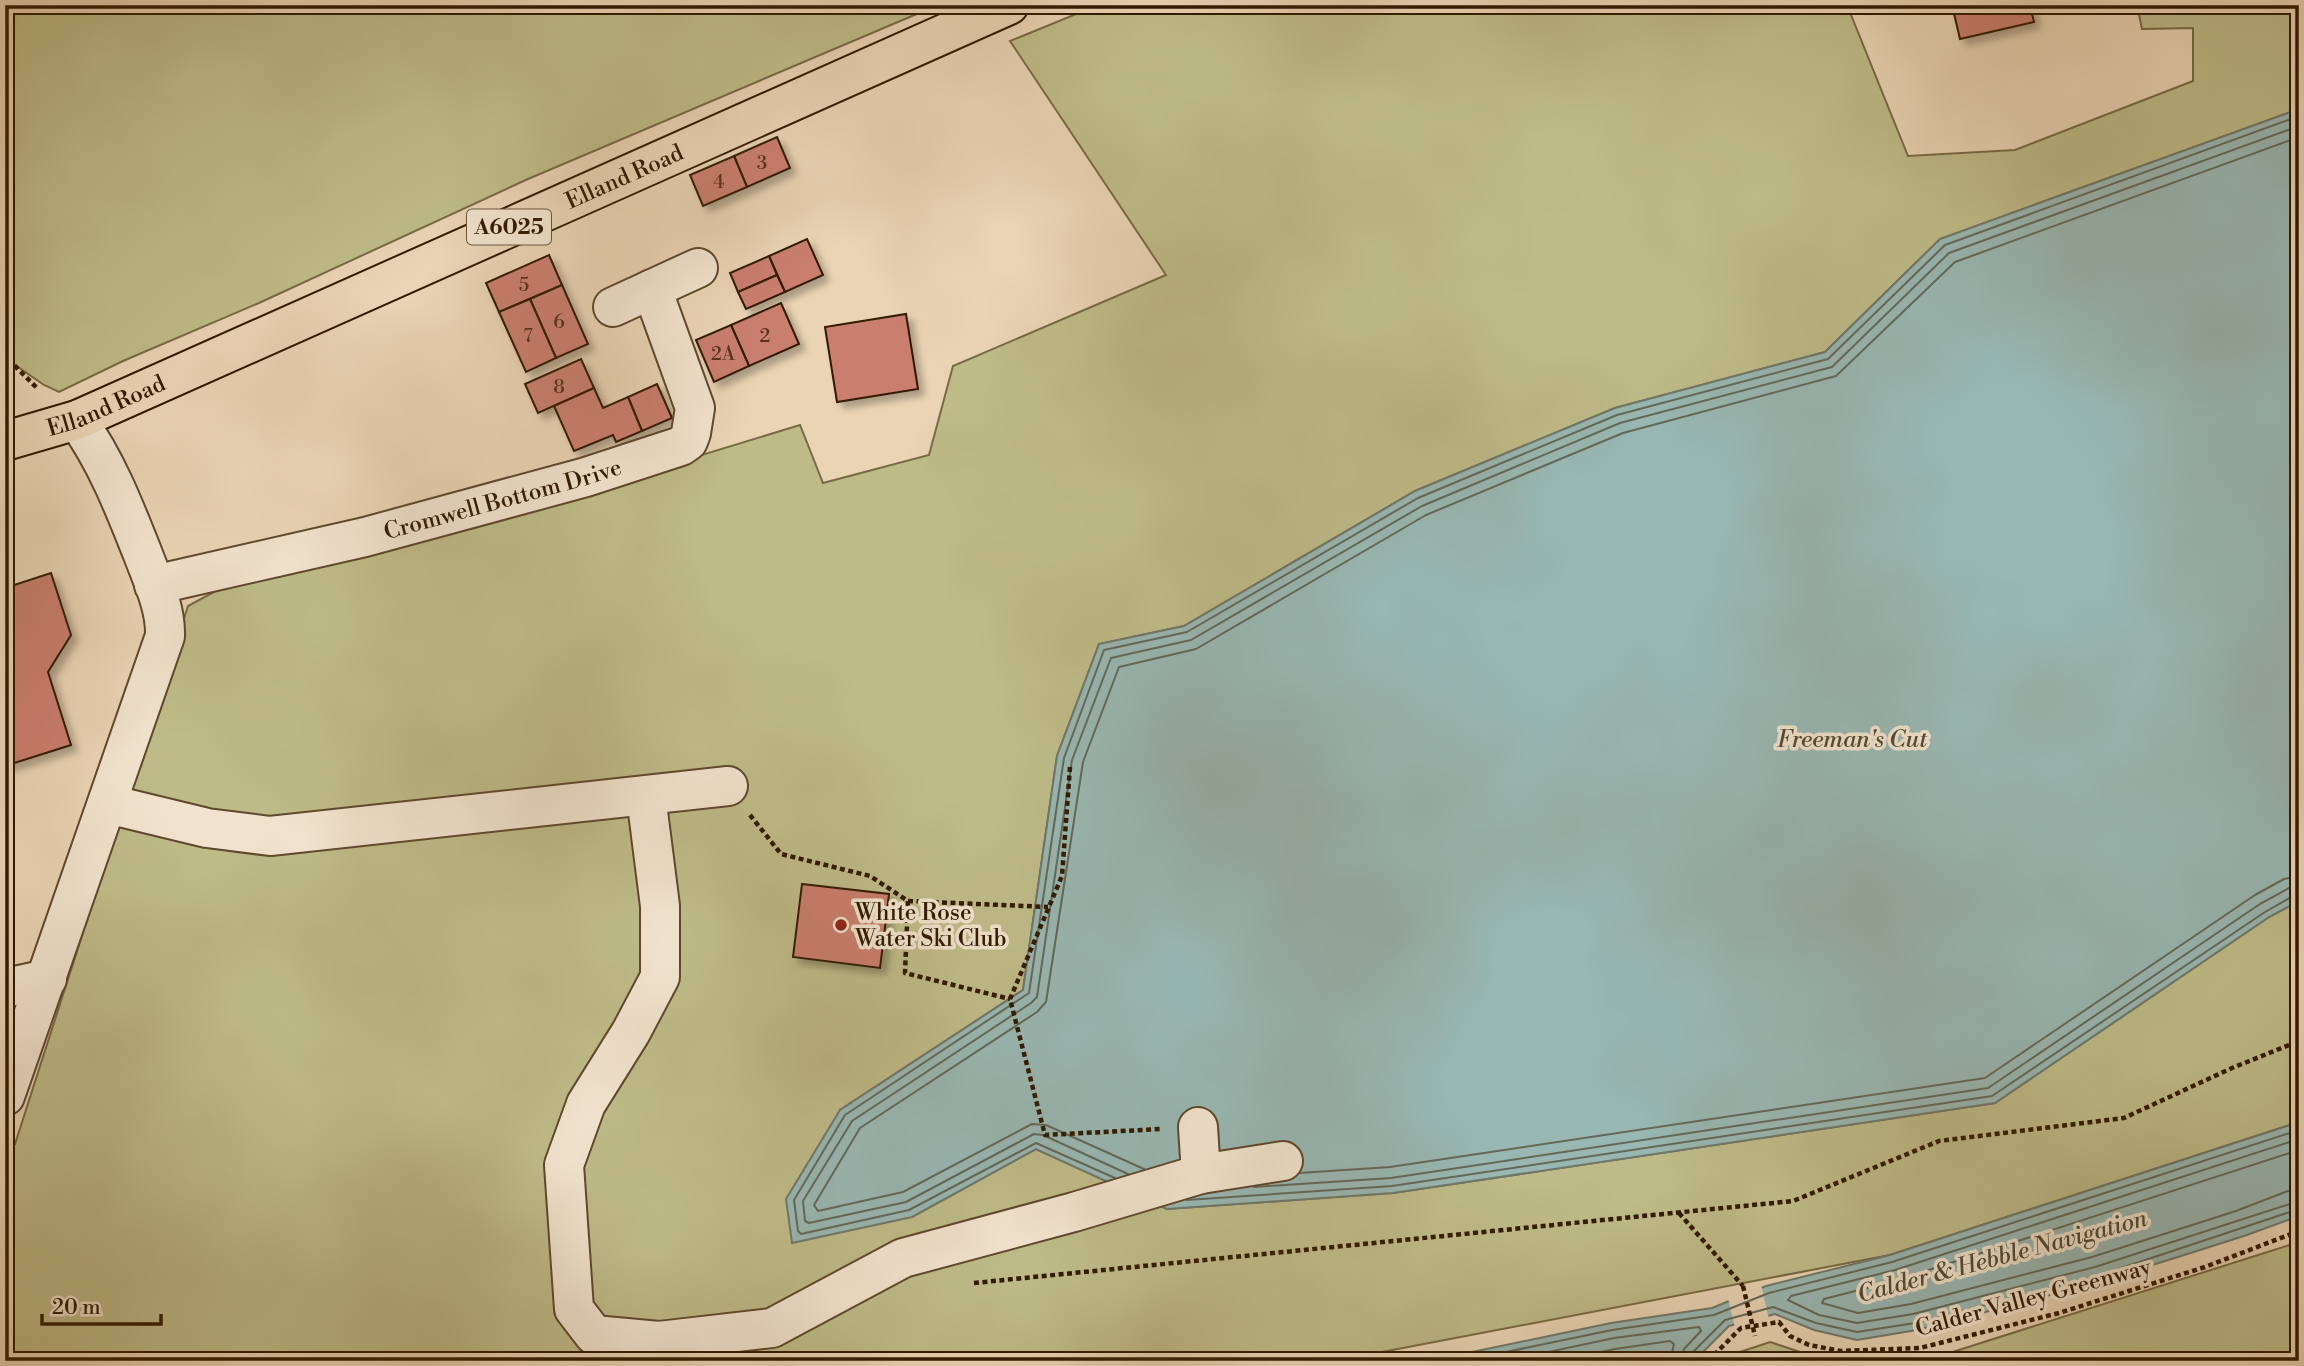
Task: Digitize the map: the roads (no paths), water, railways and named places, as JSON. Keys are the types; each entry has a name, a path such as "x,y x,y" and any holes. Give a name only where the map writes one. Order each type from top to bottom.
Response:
{"main road":[{"name":"Elland Road","path":"5,441 77,420 1009,5"}],"street":[{"path":"613,307 698,268"},
{"name":"Cromwell Bottom Drive","path":"155,585 365,537 586,477 688,442 695,408 652,289"},
{"path":"5,1096 165,636 166,626 155,585 118,491 77,420"},
{"path":"108,804 207,828 270,836 728,786"},
{"path":"646,796 660,906 660,976 631,1032 586,1104 564,1165 574,1309 594,1335 659,1341 772,1328 903,1258 1074,1212 1201,1174 1283,1161"},
{"path":"5,988 47,979"},
{"path":"1198,1127 1201,1174"}],"water":[{"name":"Freeman's Cut","path":"2299,109 2299,901 2269,917 1995,1103 1393,1193 1167,1209 1036,1149 912,1217 792,1243 786,1199 840,1110 1023,990 1057,756 1099,644 1184,626 1415,491 1615,408 1825,352 1940,239"},
{"name":"Calder & Hebble Navigation","path":"2299,1122 2299,1216 2099,1282 1917,1330 1857,1340 1814,1330 1775,1314 1729,1326 1694,1361 1429,1361 1611,1323 1712,1308 1766,1286 1890,1255"}],"place":[{"name":"White Rose Water Ski Club","path":"841,925"}]}
